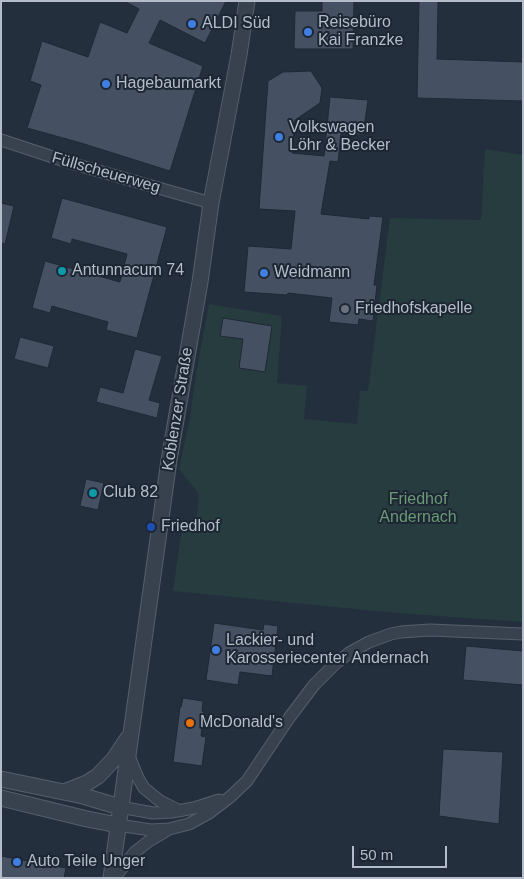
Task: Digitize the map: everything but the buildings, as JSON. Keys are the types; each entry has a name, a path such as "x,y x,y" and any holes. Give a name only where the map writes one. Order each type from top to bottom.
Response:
{"street":[{"name":"Koblenzer Straße","path":"113,878 120,807 169,460 200,282 211,203 247,1"},
{"name":"Füllscheuerweg","path":"1,140 74,164 211,203"},
{"path":"1,798 87,819 151,830 169,829 190,824 230,797 247,781 289,718 314,685 349,653 391,634 413,631 523,634"},
{"path":"64,792 87,783 98,776 114,759 130,735"},
{"path":"128,752 144,788 160,801 179,811"},
{"path":"1,779 153,813 194,808 230,797"},
{"path":"113,878 135,852 169,829"}],"green space":[{"name":"Friedhof Andernach","path":"485,149 523,155 523,622 396,613 173,591 182,528 197,515 199,494 179,469 190,418 209,304 282,316 277,383 307,386 304,419 357,424 360,391 368,391 390,218 481,220"}],"place":[{"name":"ALDI Süd","path":"192,24"},
{"name":"Reisebüro Kai Franzke","path":"308,32"},
{"name":"Hagebaumarkt","path":"106,84"},
{"name":"Volkswagen Löhr & Becker","path":"279,137"},
{"name":"Antunnacum 74","path":"62,271"},
{"name":"Weidmann","path":"264,273"},
{"name":"Friedhofskapelle","path":"345,309"},
{"name":"Club 82","path":"93,493"},
{"name":"Friedhof","path":"151,527"},
{"name":"Lackier- und Karosseriecenter Andernach","path":"216,650"},
{"name":"McDonald's","path":"190,723"},
{"name":"Auto Teile Unger","path":"17,862"}]}
